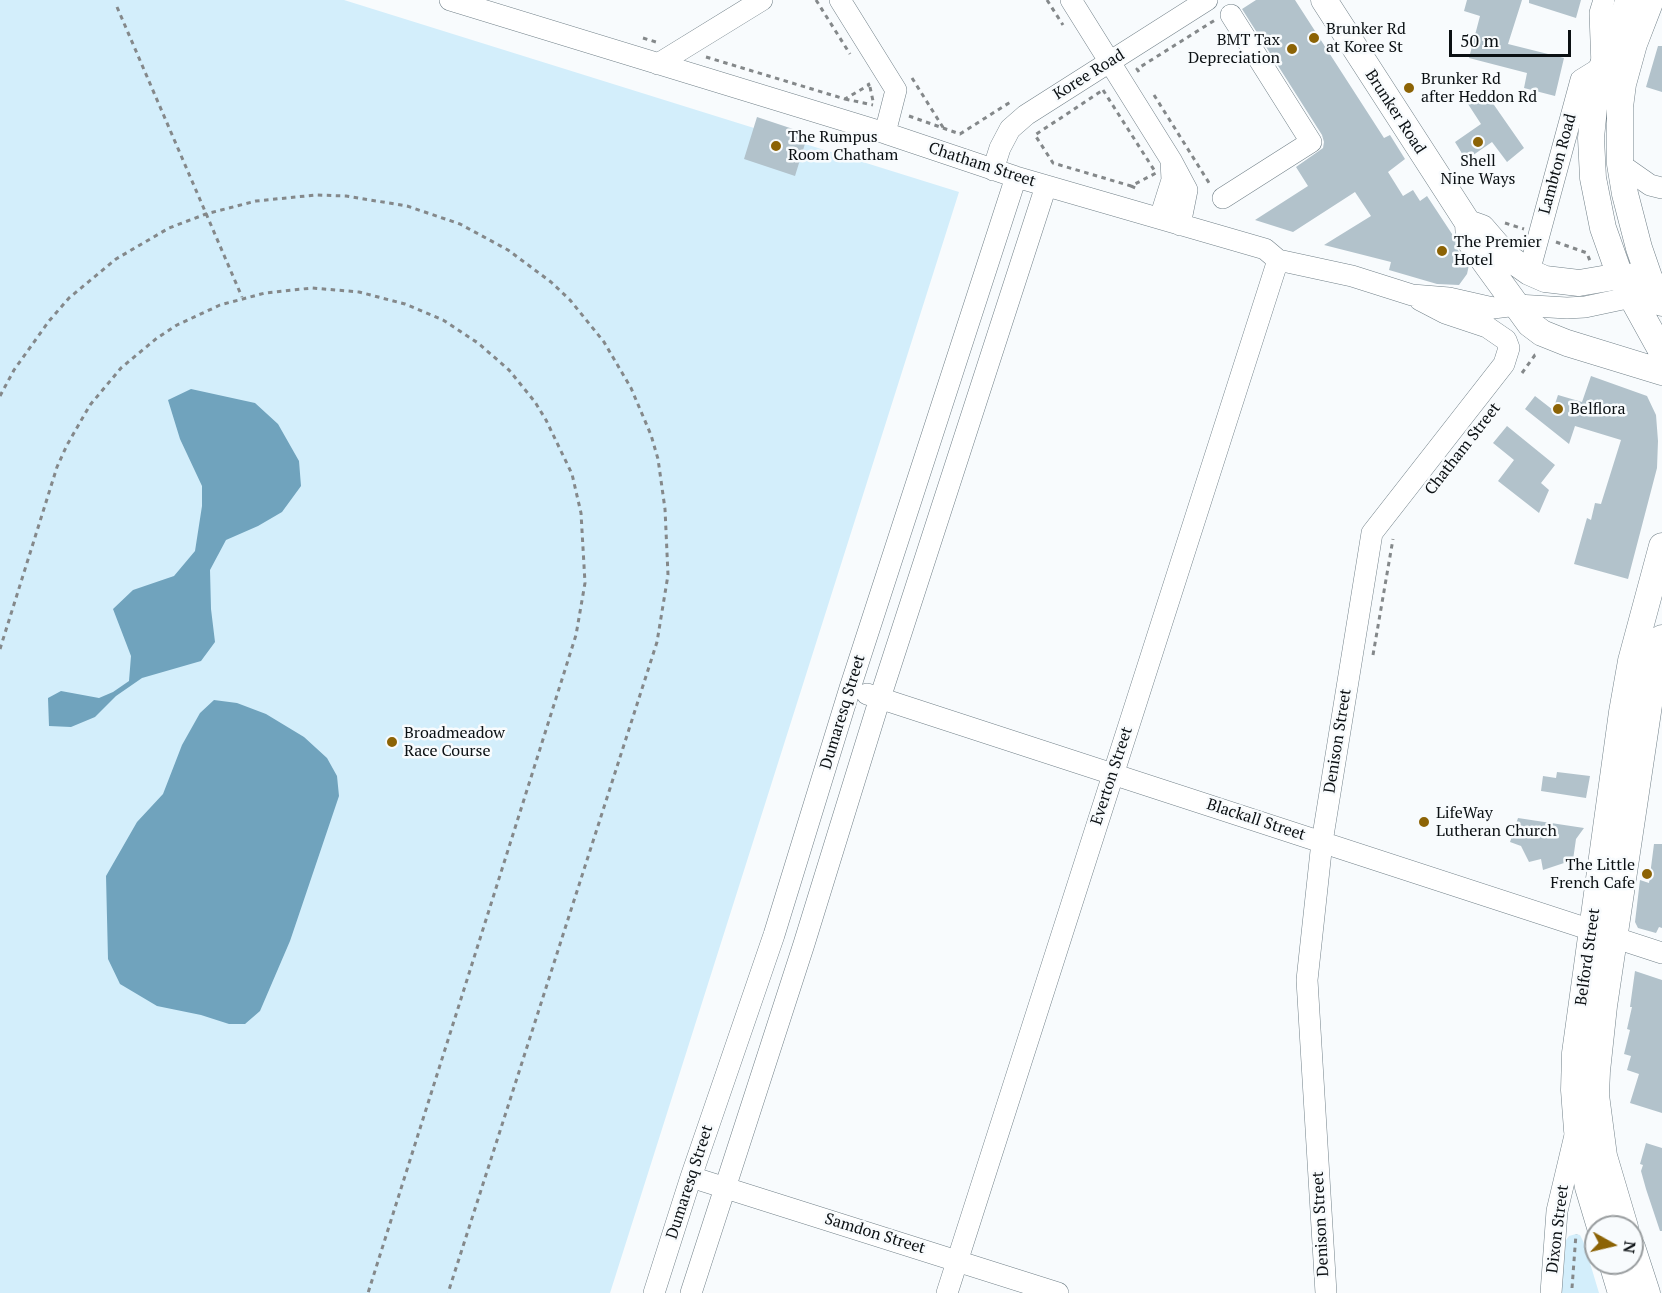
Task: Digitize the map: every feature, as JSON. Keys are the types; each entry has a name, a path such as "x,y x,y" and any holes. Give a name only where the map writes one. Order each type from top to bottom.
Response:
{"main road":[{"name":"Brunker Road","path":"1324,0 1468,223 1469,240 1517,305"},
{"name":"Lambton Road","path":"1626,287 1603,228 1593,178 1591,138 1602,67 1629,0"},
{"path":"1651,0 1634,44 1623,84 1620,107 1620,164 1632,224 1655,274 1662,303"},
{"name":"Brunker Road","path":"1468,223 1482,228 1501,250 1529,272 1545,279 1564,283 1626,287"},
{"path":"1655,274 1626,287 1662,352"},
{"path":"1517,305 1530,324 1550,337 1662,372"},
{"name":"Belford Street","path":"1596,1215 1588,1187 1577,1130 1574,1090 1575,1053 1622,712 1631,661 1662,546"},
{"name":"Belford Street","path":"1621,1215 1604,1156 1596,1095 1604,1006 1657,686 1662,638"},
{"path":"1615,1275 1621,1293"},
{"path":"1641,1275 1647,1293"}],"street":[{"name":"Chatham Street","path":"450,0 885,133 993,170 1265,249 1278,260 1352,276 1412,295 1449,297 1493,308 1517,305 1567,308 1585,307 1626,287"},
{"path":"658,64 762,0"},
{"path":"840,0 896,90 885,133"},
{"path":"1071,0 1171,160 1187,190 1180,225"},
{"name":"Koree Road","path":"993,170 1000,148 1010,129 1026,115 1207,0"},
{"name":"Lambton Road","path":"1529,272 1581,80 1602,67 1600,13 1604,0"},
{"path":"1219,194 1311,142 1225,16"},
{"path":"1160,218 1172,180 1171,160"},
{"path":"1620,164 1650,185 1662,188"},
{"name":"Dumaresq Street","path":"654,1293 774,935 850,688 1016,177"},
{"name":"Dumaresq Street","path":"691,1293 1046,186"},
{"name":"Everton Street","path":"947,1293 1278,260"},
{"name":"Denison Street","path":"1326,1293 1307,980 1322,842 1372,533 1497,372 1508,355 1509,348 1506,340 1487,327 1445,312 1412,295"},
{"path":"914,490 944,499"},
{"name":"Blackall Street","path":"850,688 1662,953"},
{"path":"774,935 804,944"},
{"name":"Dixon Street","path":"1551,1293 1557,1211 1577,1130"},
{"name":"Samdon Street","path":"691,1178 1058,1293"}],"path":[{"path":"816,0 852,57"},
{"path":"1047,0 1068,33"},
{"path":"117,7 242,298"},
{"path":"1143,78 1137,69 1225,16"},
{"path":"637,36 845,99 873,105 873,97 864,76"},
{"path":"845,99 869,85"},
{"path":"1149,88 1219,194"},
{"path":"1131,186 1156,173 1103,90 1035,135 1043,152 1053,163 1138,189"},
{"path":"907,115 960,134 969,131 1021,95"},
{"path":"0,396 36,337 69,298 92,278 142,243 169,228 206,214 286,196 346,196 406,206 444,218 484,236 515,255 551,282 588,320 631,388 642,411 658,459 665,509 668,575 657,642 448,1293"},
{"path":"1549,239 1587,253"},
{"path":"0,649 57,467 90,405 121,368 157,338 198,314 242,298 312,288 359,292 405,304 434,316 478,342 509,370 541,411 572,474 582,522 585,583 576,635 368,1293"},
{"path":"1521,373 1535,355 1543,355"},
{"path":"1373,655 1391,541 1399,532"},
{"path":"1571,1293 1576,1234"}],"shaded area":[{"name":"Broadmeadow Race Course","path":"0,0 344,0 959,192 610,1293 0,1293"},
{"path":"1580,1235 1584,1243 1584,1275 1594,1275 1599,1293 1561,1293 1566,1240 1569,1236"}],"water":[{"path":"191,389 255,403 278,424 299,461 301,486 282,512 226,540 210,570 215,642 201,661 142,678 116,696 95,717 71,727 49,726 48,698 61,691 99,698 129,681 131,656 113,609 133,590 174,576 195,551 202,506 202,486 180,439 168,400"},
{"path":"214,700 237,703 266,714 304,737 327,758 337,776 339,796 290,941 260,1011 245,1024 229,1024 201,1015 157,1006 120,984 108,959 106,876 137,822 163,794 182,745 200,713"}],"building":[{"path":"1256,0 1295,0 1384,138 1390,135 1405,159 1388,172 1403,196 1413,190 1420,201 1427,196 1454,237 1457,249 1469,265 1467,274 1459,285 1437,284 1389,270 1391,262 1324,245 1371,216 1355,192 1293,232 1255,220 1308,186 1296,167 1323,148 1324,142 1322,135 1242,9"},
{"path":"1467,0 1522,0 1508,44 1564,58 1555,96 1524,88 1527,73 1469,58 1480,16 1464,11"},
{"path":"1529,0 1581,0 1576,18 1529,3"},
{"path":"1658,46 1662,46 1662,92 1646,87"},
{"path":"1485,92 1524,148 1507,162 1492,142 1466,160 1455,142 1481,124 1468,104"},
{"name":"The Rumpus Room Chatham","path":"757,117 808,134 795,176 744,159"},
{"path":"1591,376 1647,396 1656,415 1657,468 1628,579 1574,564 1587,518 1591,520 1595,503 1601,504 1621,440 1575,426 1569,444 1525,409 1535,396 1553,410 1558,395 1582,402"},
{"path":"1507,426 1555,465 1541,483 1549,490 1539,513 1498,481 1514,460 1493,443"},
{"path":"1557,772 1590,776 1586,798 1541,791 1543,776 1556,778"},
{"path":"1518,818 1584,828 1576,839 1573,860 1543,870 1541,859 1529,862 1521,846 1510,842"},
{"path":"1654,844 1662,844 1662,928 1659,927 1656,933 1638,928 1635,922 1640,880 1649,883"},
{"path":"1635,971 1662,980 1662,1113 1630,1103 1639,1074 1627,1070 1631,1056 1624,1054 1630,1030 1627,1029 1632,1007 1630,1007"},
{"path":"1646,1143 1662,1148 1662,1231 1660,1231 1641,1171 1643,1165 1640,1164"}],"place":[{"name":"Brunker Rd at Koree St","path":"1314,38"},
{"name":"BMT Tax Depreciation","path":"1292,49"},
{"name":"Brunker Rd after Heddon Rd","path":"1409,88"},
{"name":"Shell Nine Ways","path":"1478,142"},
{"name":"The Rumpus Room Chatham","path":"776,146"},
{"name":"The Premier Hotel","path":"1442,251"},
{"name":"Belflora","path":"1558,409"},
{"name":"Broadmeadow Race Course","path":"392,742"},
{"name":"LifeWay Lutheran Church","path":"1424,822"},
{"name":"The Little French Cafe","path":"1647,874"}]}
